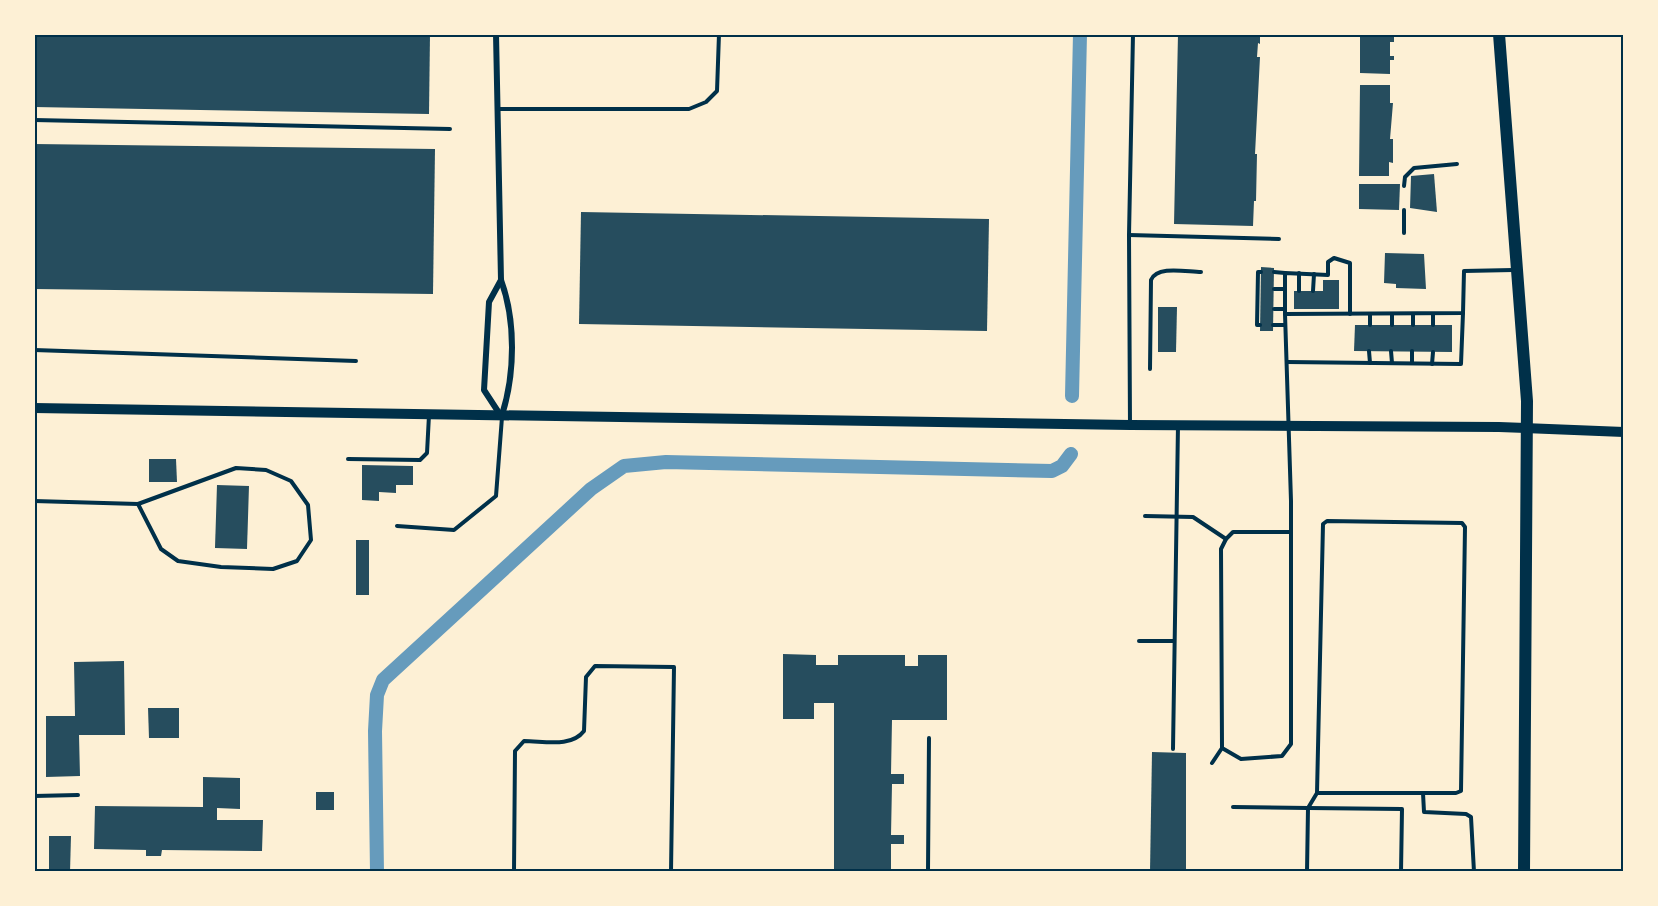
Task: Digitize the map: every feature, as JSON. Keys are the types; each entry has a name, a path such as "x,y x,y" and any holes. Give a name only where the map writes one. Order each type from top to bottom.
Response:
{"main road":[{"path":"1499,34 1527,428 1524,872"},
{"path":"34,408 1055,424 1527,428 1623,432"}],"street":[{"path":"496,34 501,280 510,315 510,389 502,416"},
{"path":"501,280 489,302 484,390 502,416"}],"lane":[{"path":"498,109 689,109 706,102 717,91 719,34"},
{"path":"1130,425 1129,235 1133,34"},
{"path":"34,120 450,129"},
{"path":"1404,186 1405,177 1414,168 1457,164"},
{"path":"1404,210 1404,233"},
{"path":"1129,235 1279,239"},
{"path":"1274,273 1328,275 1328,262 1334,258 1350,262 1350,314"},
{"path":"1287,362 1461,364 1464,271 1517,270"},
{"path":"1150,369 1153,275 1160,271 1201,272"},
{"path":"1260,325 1257,325 1258,272 1261,272"},
{"path":"1221,748 1241,759 1282,756 1291,744 1291,532 1285,273"},
{"path":"1299,273 1299,291"},
{"path":"1313,291 1314,274"},
{"path":"1274,289 1285,289"},
{"path":"1274,309 1285,312 1350,314 1463,313"},
{"path":"1370,314 1370,325"},
{"path":"1392,314 1392,325"},
{"path":"1413,314 1413,325"},
{"path":"1433,314 1433,325"},
{"path":"1273,325 1285,325"},
{"path":"34,350 356,361"},
{"path":"1369,351 1370,363"},
{"path":"1391,351 1392,363"},
{"path":"1412,351 1412,363"},
{"path":"1432,364 1433,352"},
{"path":"348,459 420,460 427,453 429,414"},
{"path":"397,526 454,530 496,496 502,416"},
{"path":"1173,749 1178,425"},
{"path":"34,501 138,504 236,468 266,470 291,481 308,505 311,540 297,561 273,569 221,567 178,561 161,549 138,504"},
{"path":"1145,516 1193,517 1226,539"},
{"path":"1307,872 1308,808 1317,793 1323,524 1328,521 1461,522 1465,527 1461,790 1456,793 1317,793"},
{"path":"1212,763 1221,748 1221,549 1233,532 1291,532"},
{"path":"1139,641 1174,641"},
{"path":"514,872 515,751 524,741 572,742 579,738 584,731 586,677 595,666 674,667 671,872"},
{"path":"928,872 930,738"},
{"path":"1423,793 1424,812 1466,814 1471,818 1474,872"},
{"path":"34,796 78,795"},
{"path":"1233,807 1402,809 1401,872"}],"building":[{"path":"34,34 430,34 429,114 34,107"},
{"path":"1178,34 1260,34 1257,57 1260,57 1255,154 1257,154 1256,201 1254,201 1253,226 1174,224"},
{"path":"1360,34 1394,34 1394,42 1390,42 1390,56 1394,56 1394,60 1390,60 1390,74 1360,73"},
{"path":"1360,85 1390,85 1390,103 1393,103 1390,139 1393,139 1393,163 1389,162 1389,176 1359,176"},
{"path":"34,144 435,149 433,294 34,289"},
{"path":"1434,174 1437,212 1410,208 1411,176"},
{"path":"1359,184 1400,184 1399,210 1359,209"},
{"path":"581,212 989,219 987,331 579,324"},
{"path":"1385,253 1424,254 1426,289 1396,288 1396,284 1384,283"},
{"path":"1261,267 1274,268 1273,331 1260,331"},
{"path":"1323,280 1339,280 1339,309 1294,309 1294,291 1323,291"},
{"path":"1158,307 1177,307 1176,352 1158,352"},
{"path":"1355,325 1452,325 1452,352 1354,351"},
{"path":"149,459 176,459 177,482 149,482"},
{"path":"362,465 413,466 413,485 396,485 396,493 379,492 379,501 362,500"},
{"path":"217,485 249,486 247,549 215,548"},
{"path":"356,540 369,540 369,595 356,595"},
{"path":"783,654 816,655 816,665 838,665 838,655 905,655 905,666 918,666 918,655 947,655 947,720 892,720 891,774 904,774 904,784 892,784 891,835 904,835 904,844 891,844 891,872 834,872 834,703 814,703 814,719 783,719"},
{"path":"124,661 125,735 79,735 80,776 46,777 46,716 75,716 74,662"},
{"path":"148,708 179,708 179,738 149,738"},
{"path":"1152,752 1186,753 1186,872 1150,872"},
{"path":"203,777 240,778 240,809 217,808 217,820 263,820 262,851 162,850 161,856 146,856 146,850 94,849 95,806 203,807"},
{"path":"316,792 334,792 334,810 316,810"},
{"path":"49,836 71,836 70,872 49,872"}],"waterway":[{"path":"1072,396 1080,34"},
{"path":"377,872 375,731 377,695 383,680 591,489 624,466 666,462 1052,471 1062,466 1071,454"}]}
